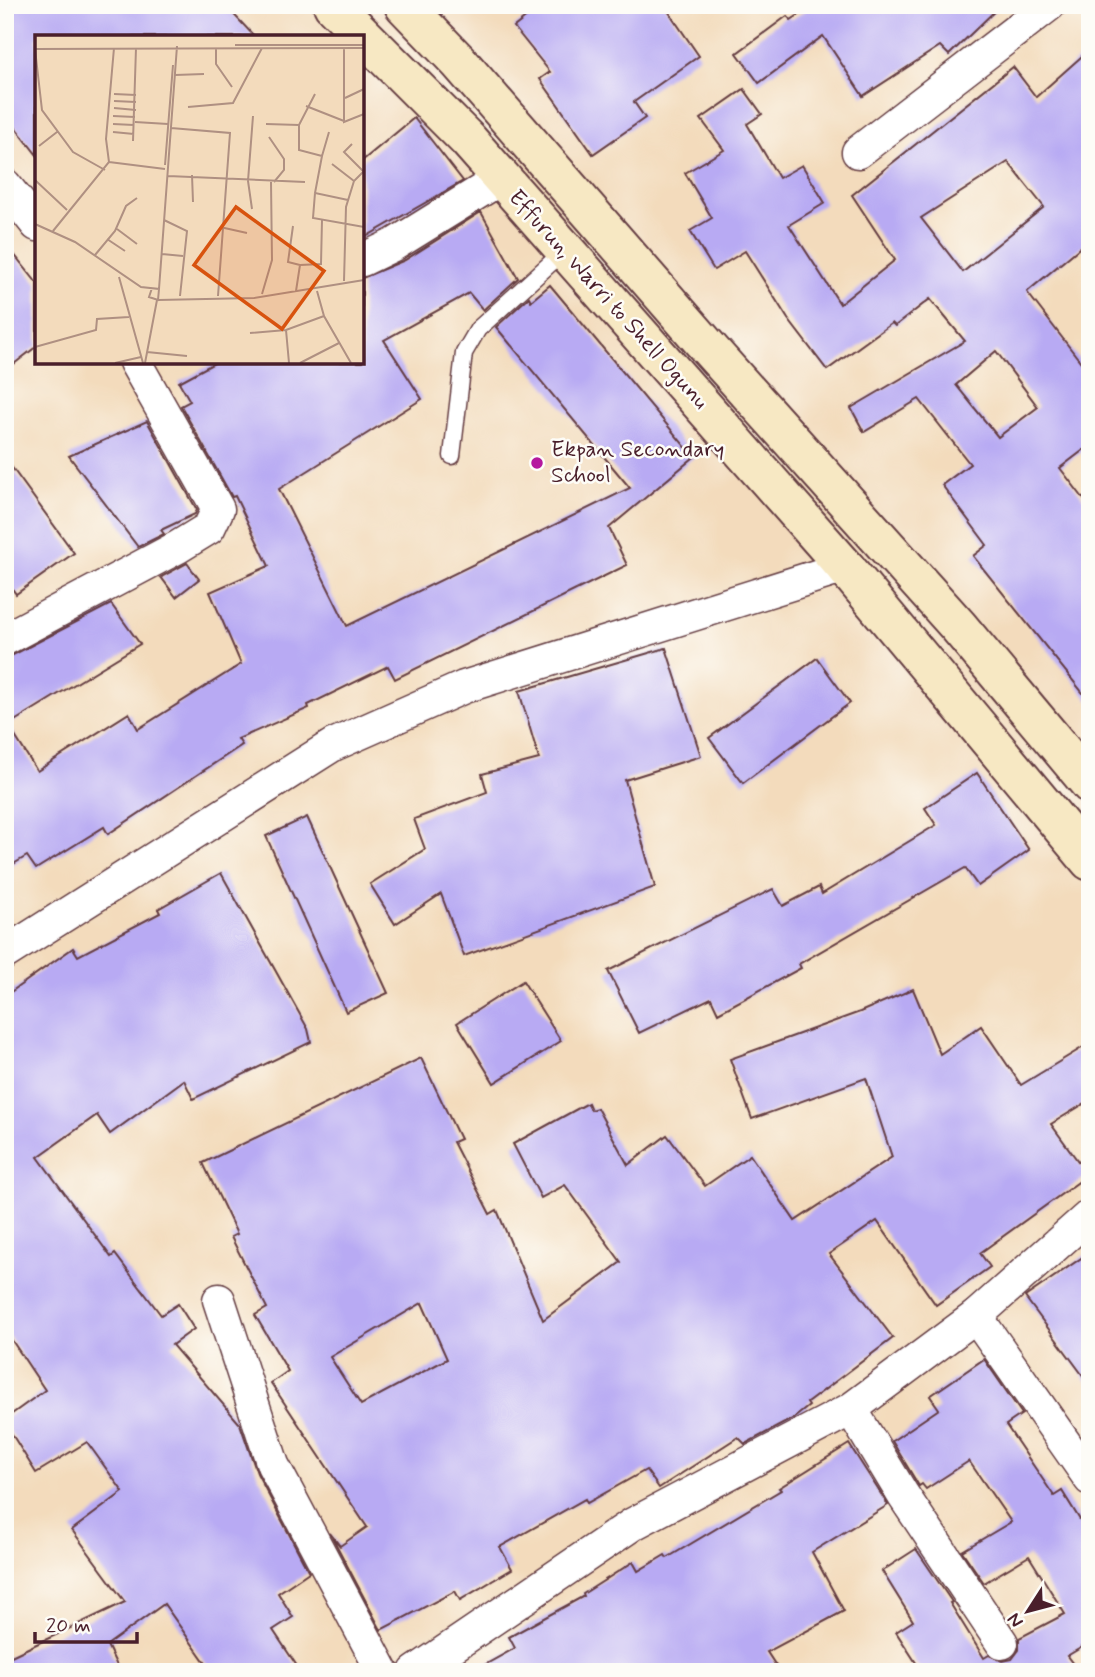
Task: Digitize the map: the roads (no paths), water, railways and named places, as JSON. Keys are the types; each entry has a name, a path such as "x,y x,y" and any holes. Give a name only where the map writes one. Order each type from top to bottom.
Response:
{"main road":[{"name":"Effurun, Warri to Shell Ogunu","path":"334,5 364,35"},
{"name":"Effurun, Warri to Shell Ogunu","path":"404,5 458,62 712,352 958,626 1090,784"},
{"name":"Effurun, Warri to Shell Ogunu","path":"364,35 468,141 845,568 1090,861"}],"street":[{"path":"858,152 1049,5"},
{"path":"364,259 395,244 500,179"},
{"path":"5,185 35,222"},
{"path":"5,639 209,528 218,509 136,364"},
{"path":"5,953 333,745 464,687 845,568"},
{"path":"415,1672 633,1524 851,1409 976,1316 1090,1215"},
{"path":"219,1300 273,1465 383,1672"},
{"path":"976,1316 1090,1479"},
{"path":"851,1409 903,1495 1002,1643"}],"lane":[{"path":"452,456 464,353 478,329 564,251"}],"place":[{"name":"Ekpan Secondary School","path":"537,463"}]}
